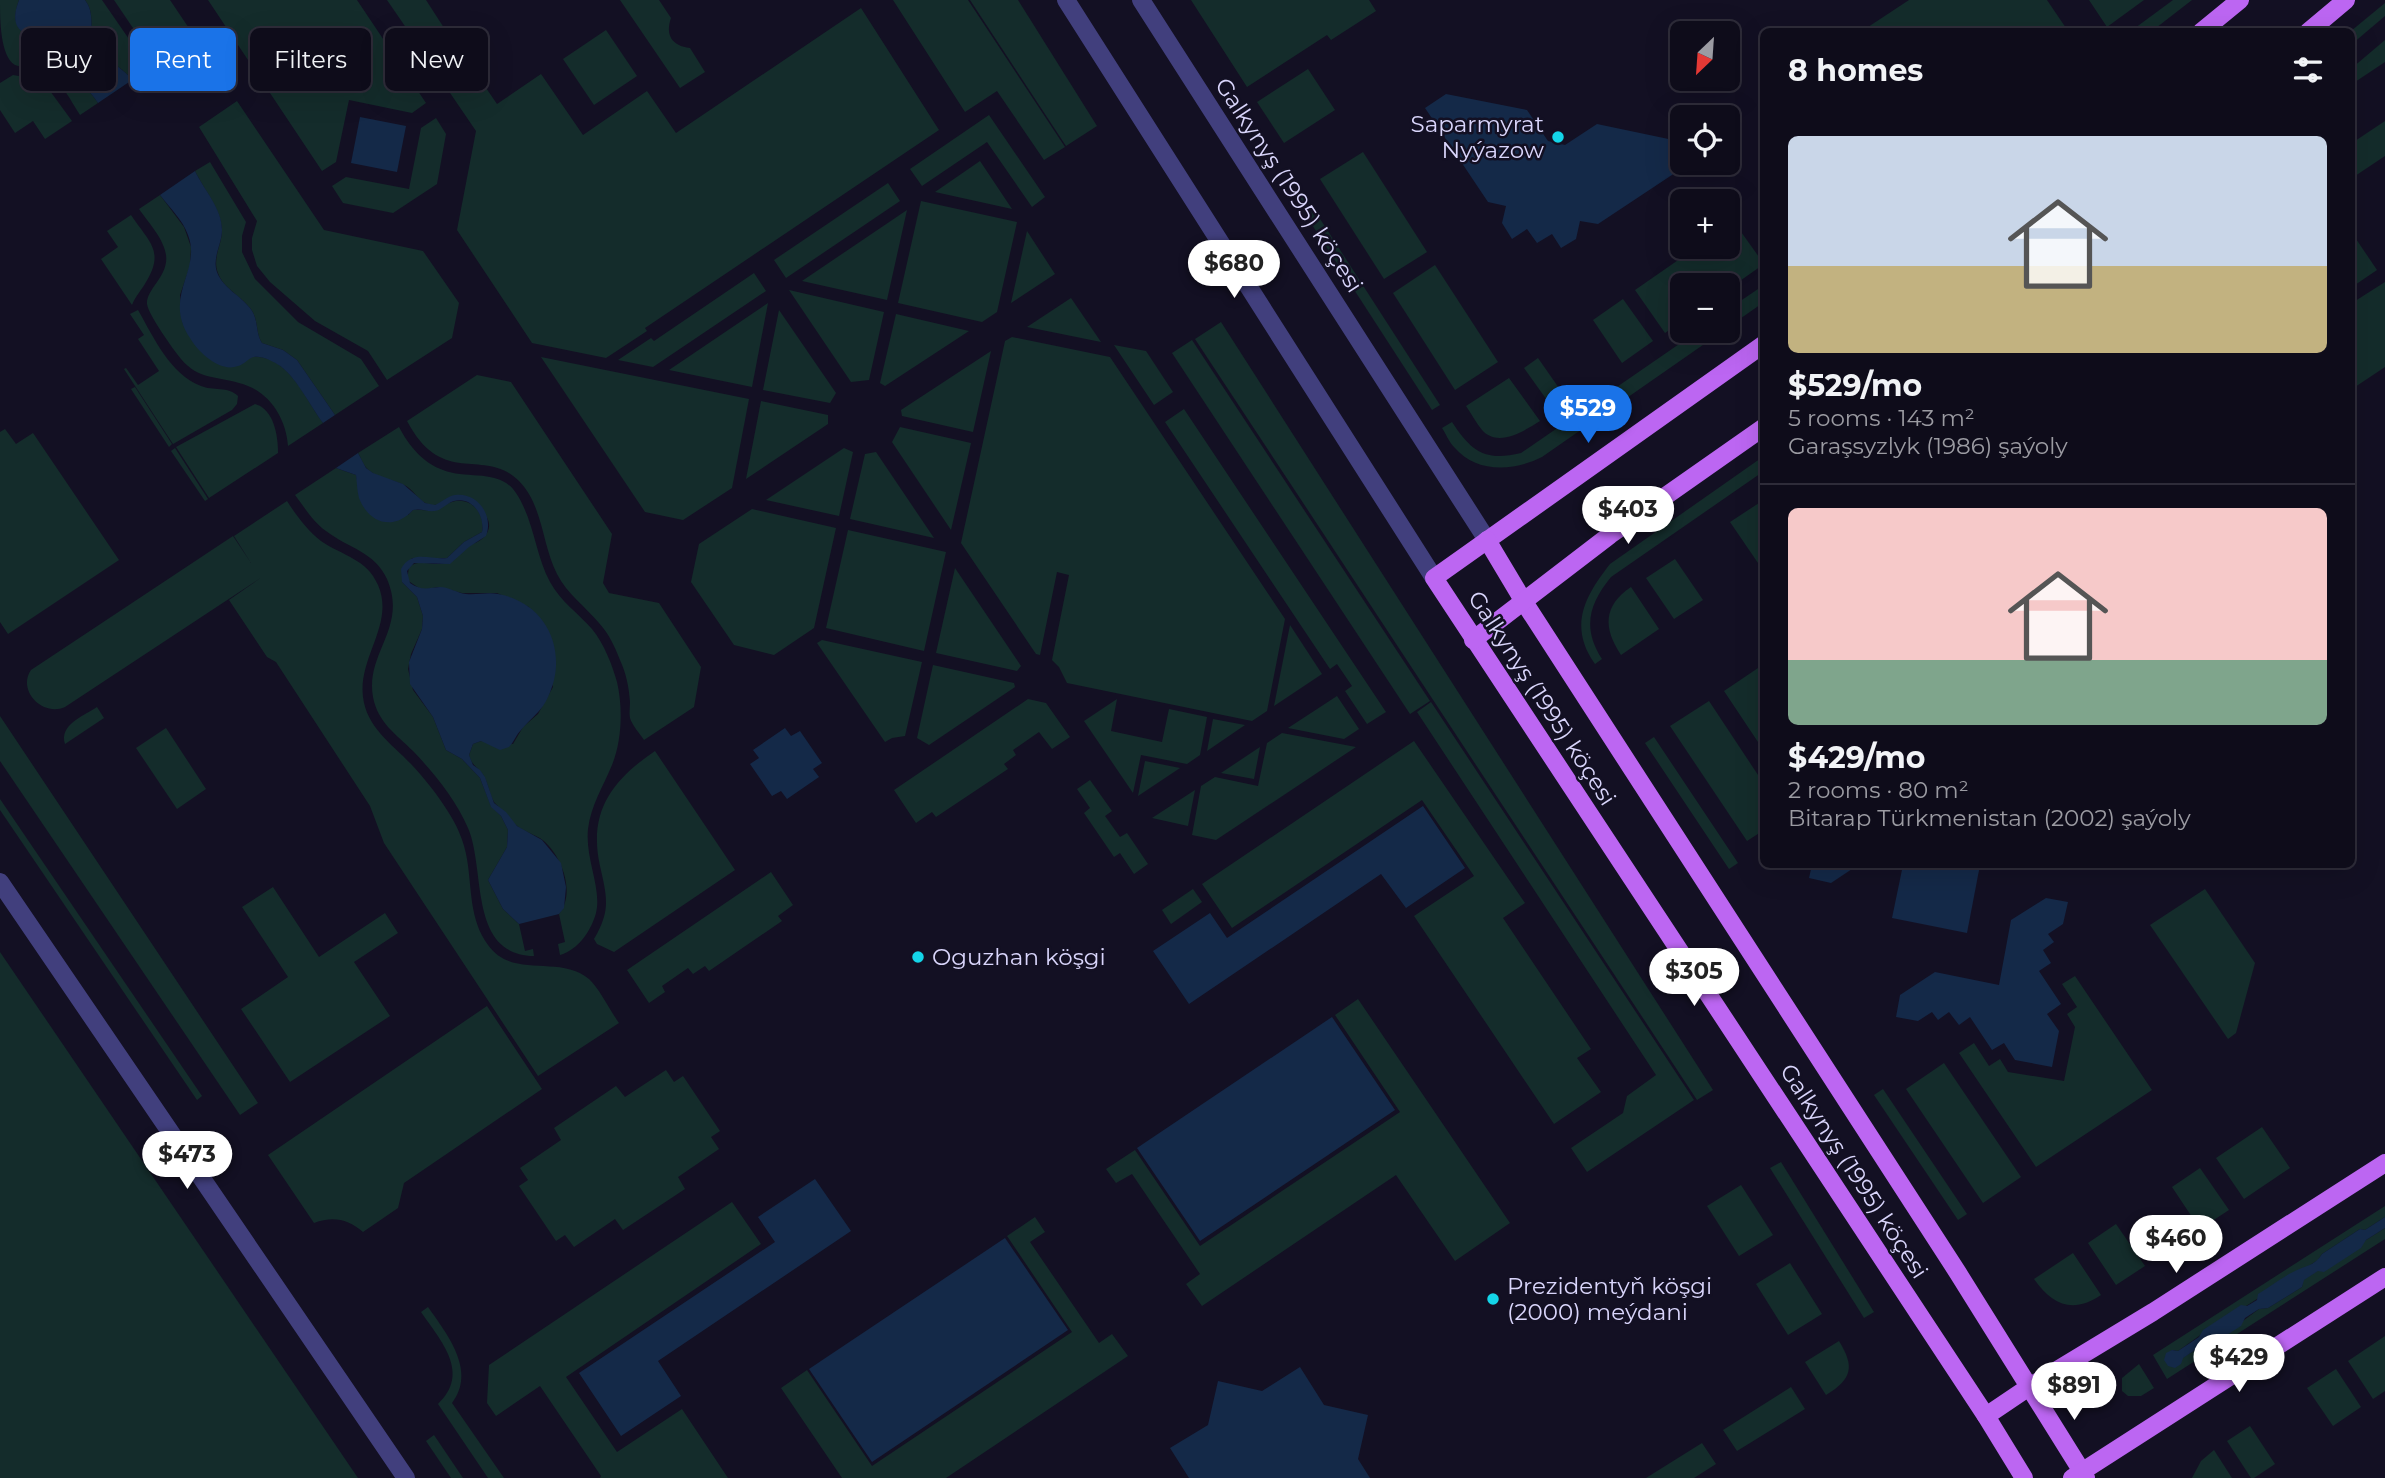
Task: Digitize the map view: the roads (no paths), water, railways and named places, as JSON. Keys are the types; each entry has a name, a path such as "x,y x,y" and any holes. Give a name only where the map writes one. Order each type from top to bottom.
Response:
{"main road":[{"path":"2206,28 2240,0"},
{"path":"2313,28 2346,0"},
{"path":"1434,578 1760,347"},
{"path":"1474,640 1610,535 1760,430"},
{"name":"Galkynyş (1995) köçesi","path":"1487,540 2029,1387 2080,1476"},
{"name":"Galkynyş (1995) köçesi","path":"1434,578 1986,1416 2021,1477"},
{"path":"1986,1416 2385,1163"},
{"path":"2080,1476 2385,1277"}],"street":[{"name":"Galkynyş (1995) köçesi","path":"1066,0 1434,578"},
{"name":"Galkynyş (1995) köçesi","path":"1141,0 1487,540"},
{"path":"0,882 406,1478"}],"water":[{"path":"19,0 85,0 90,11 92,28 21,28 21,31 15,15"},
{"path":"116,65 130,78 130,81 116,91"},
{"path":"89,91 116,91 98,103"},
{"path":"1446,94 1527,110 1548,141 1565,145 1597,124 1670,139 1672,175 1598,224 1580,221 1576,239 1561,248 1552,234 1537,243 1527,229 1512,239 1502,223 1506,206 1488,202 1425,108"},
{"path":"360,117 406,126 397,172 351,163"},
{"path":"195,171 216,207 221,222 222,235 216,262 220,278 253,312 262,343 283,350 297,360 335,415 323,423 296,383 277,364 257,357 238,366 224,367 217,364 198,349 182,323 181,296 191,248 183,224 160,195"},
{"path":"358,453 366,468 403,484 425,503 435,505 452,496 463,495 477,501 486,513 486,536 450,564 414,563 407,571 410,583 421,588 443,587 466,594 494,593 515,599 530,608 550,632 555,647 556,664 554,680 543,706 509,747 500,750 481,741 473,744 469,755 473,765 485,777 494,803 506,812 517,826 542,840 561,863 566,887 564,908 559,914 519,924 503,909 488,880 507,847 508,830 501,816 491,807 480,778 462,759 446,750 433,717 410,684 409,662 422,629 423,616 417,597 402,582 401,569 410,559 416,557 447,558 464,542 482,532 482,520 472,505 461,500 435,511 413,510 398,521 383,522 375,519 363,507 359,498 356,475 336,468"},
{"path":"785,728 791,736 800,731 822,763 813,769 819,777 787,799 781,791 772,796 750,764 759,758 753,750"},
{"path":"1423,806 1465,868 1406,908 1381,874 1189,1004 1153,951 1210,913 1227,938"},
{"path":"1811,868 1854,868 1831,883 1809,878"},
{"path":"1902,868 1979,868 1967,933 1892,918"},
{"path":"2046,898 2068,902 2063,924 2048,934 2054,942 2043,950 2051,963 2039,971 2061,1004 2047,1014 2059,1031 2052,1067 2015,1060 2004,1043 1992,1050 1970,1017 1959,1025 1949,1012 1938,1020 1932,1012 1918,1021 1896,1017 1900,995 1935,972 1999,985 2011,920"},
{"path":"1332,1017 1395,1110 1200,1241 1137,1148"},
{"path":"815,1179 851,1231 658,1361 681,1396 621,1436 579,1373 775,1242 758,1217"},
{"path":"2385,1217 2385,1228 2366,1240 2361,1248 2324,1272 2318,1271 2304,1280 2302,1287 2268,1308 2259,1309 2245,1318 2241,1326 2208,1347 2201,1346 2183,1358 2181,1364 2175,1368 2168,1366 2164,1360 2166,1353 2178,1351 2199,1337 2203,1330 2241,1305 2247,1306 2257,1300 2258,1294 2313,1263 2360,1229 2365,1230"},
{"path":"1005,1238 1068,1330 872,1462 809,1369"},
{"path":"1300,1367 1324,1405 1368,1415 1358,1459 1370,1478 1189,1478 1170,1448 1208,1425 1218,1381 1262,1391"}],"place":[{"name":"Saparmyrat Nyýazow","path":"1558,137"},
{"name":"Oguzhan köşgi","path":"918,957"},
{"name":"Prezidentyň köşgi (2000) meýdani","path":"1493,1299"}]}
